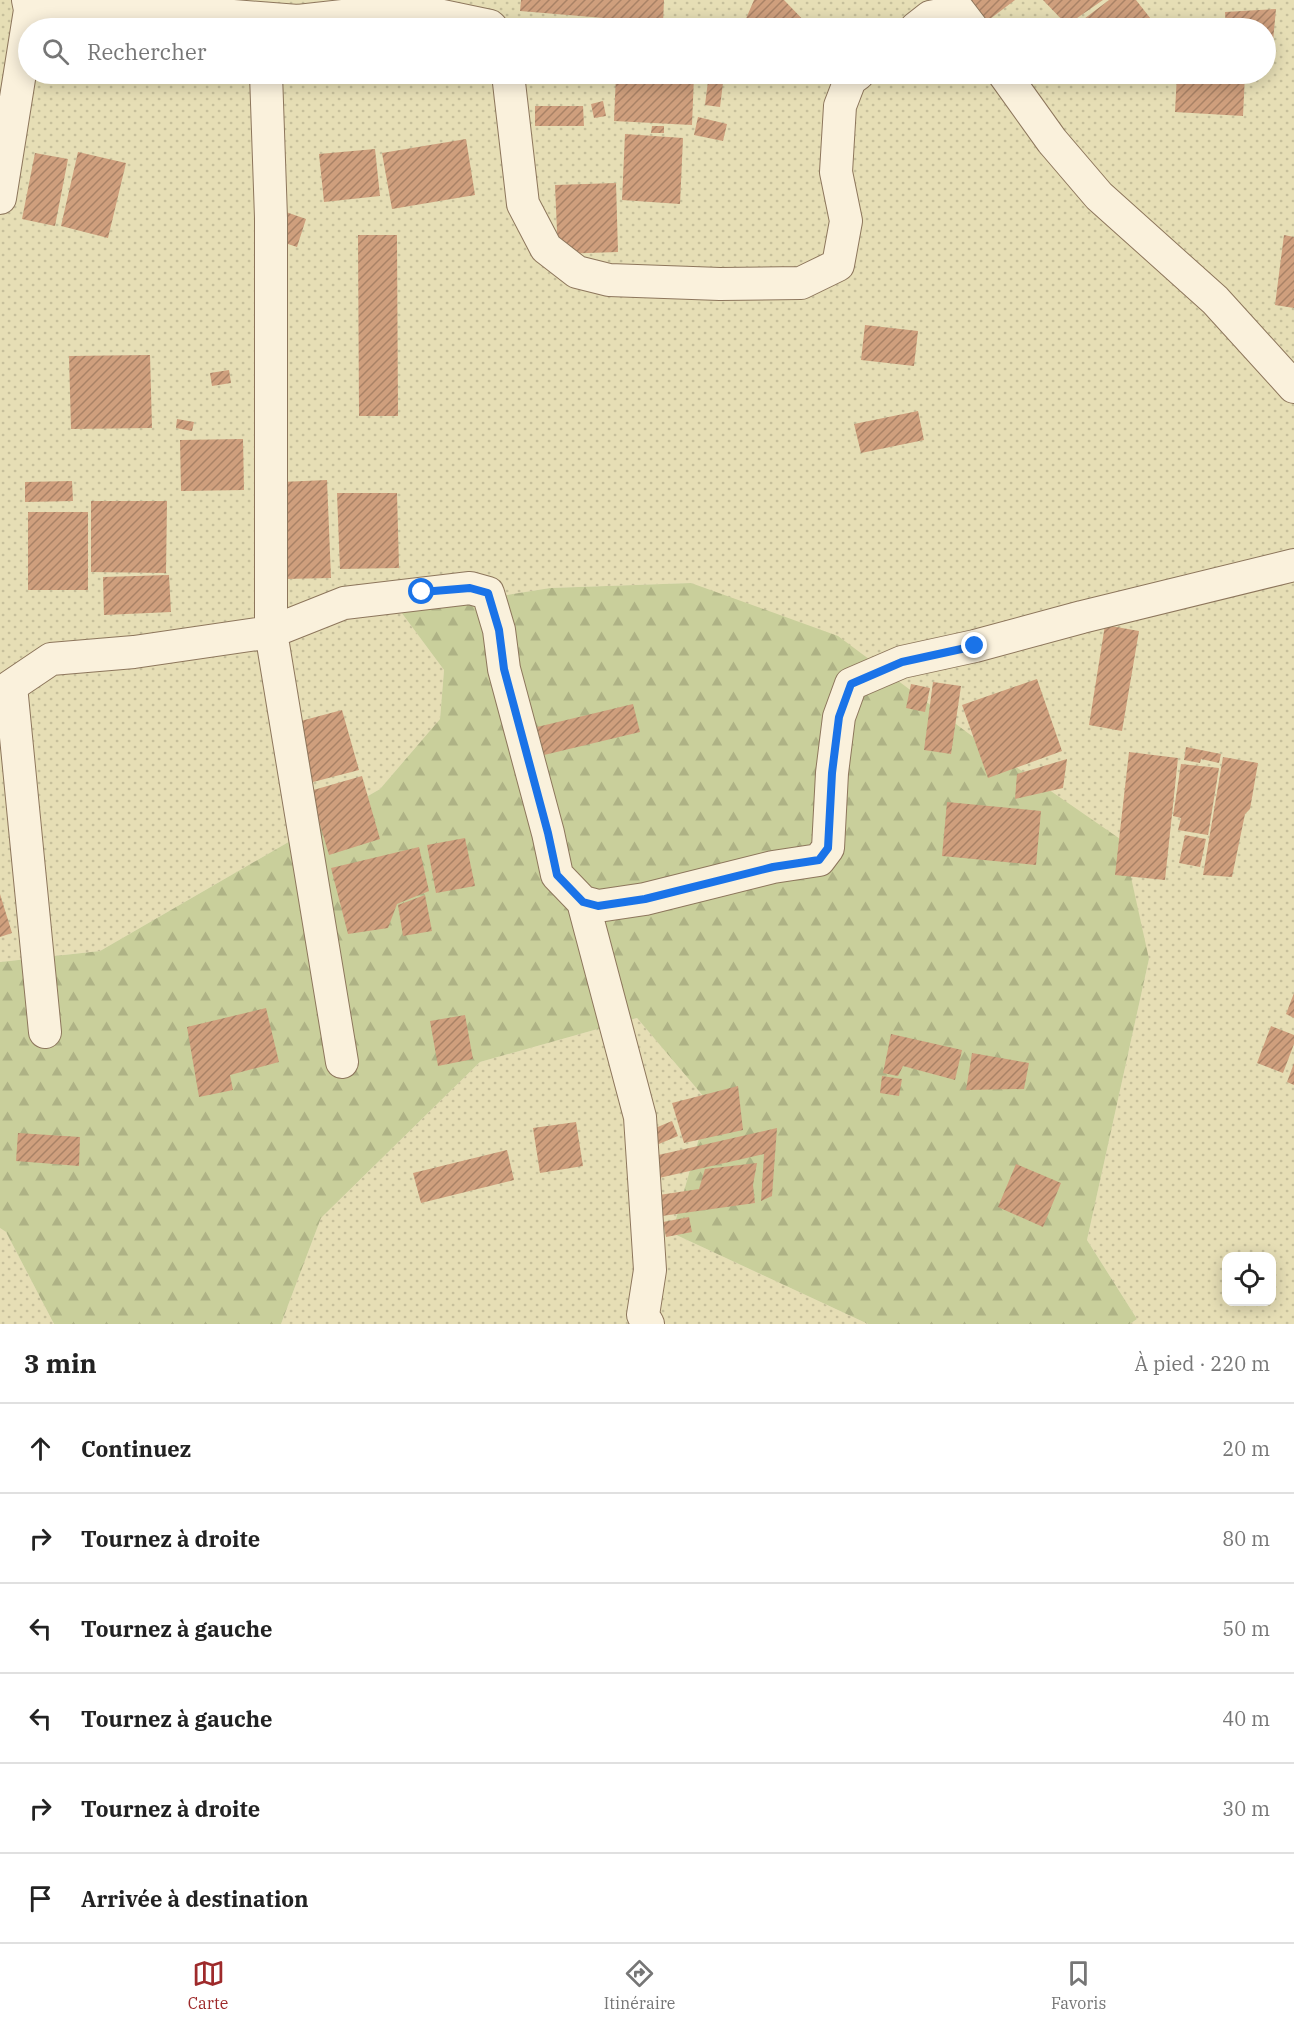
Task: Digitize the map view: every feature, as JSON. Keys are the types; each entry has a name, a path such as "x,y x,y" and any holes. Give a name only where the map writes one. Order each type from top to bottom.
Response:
{"street":[{"path":"29,5 199,18"},
{"path":"921,15 959,11 964,18"},
{"path":"324,18 351,15 438,15 452,18"},
{"path":"0,198 18,78"},
{"path":"266,84 271,218 271,632 342,1062"},
{"path":"509,84 523,204 546,248 577,272 609,280 720,284 801,283 838,265 846,221 836,171 840,106 848,84"},
{"path":"1011,84 1052,141 1099,196 1215,300 1294,387"},
{"path":"583,902 598,906 645,899 773,867 819,860 828,848 832,773 839,717 851,684 902,662 975,646 1294,565"},
{"path":"45,1032 11,686 51,659 134,652 271,632 344,603 470,588 488,593 499,630 504,669 557,875 583,902 640,1117 650,1270 643,1315 648,1324"}],"shaded area":[{"path":"0,0 1294,0 1294,1324 1130,1324 1137,1319 1087,1240 1149,959 691,583 550,588 401,612 444,670 440,719 380,789 100,951 0,962"},
{"path":"637,1018 709,1103 672,1233 868,1324 281,1324 321,1218 480,1062"},
{"path":"0,1228 6,1232 54,1324 0,1324"}],"green space":[{"path":"691,583 838,636 984,745 1123,841 1149,959 1087,1240 1137,1319 1130,1324 868,1324 672,1233 709,1103 637,1018 480,1062 321,1218 281,1324 54,1324 6,1232 0,1228 0,962 100,951 380,789 440,719 444,670 401,612 550,588"}],"building":[{"path":"521,0 664,0 663,18 604,18 520,11"},
{"path":"754,0 784,0 801,18 746,18"},
{"path":"968,0 1015,0 991,18 974,18"},
{"path":"1043,0 1103,0 1077,18 1060,18"},
{"path":"1109,0 1136,0 1150,18 1085,18"},
{"path":"1276,9 1275,18 1225,18 1225,12"},
{"path":"616,84 694,84 692,125 614,121"},
{"path":"708,84 723,84 720,107 705,105"},
{"path":"1176,84 1245,84 1243,116 1175,112"},
{"path":"603,101 606,116 594,118 591,104"},
{"path":"535,106 583,106 584,126 535,126"},
{"path":"698,117 727,124 723,141 694,135"},
{"path":"652,126 664,126 664,133 651,133"},
{"path":"625,134 683,138 680,204 622,200"},
{"path":"466,139 475,195 392,209 382,153"},
{"path":"375,149 380,196 324,202 319,154"},
{"path":"78,152 126,163 108,238 61,226"},
{"path":"35,153 68,159 55,226 22,219"},
{"path":"616,183 618,252 558,254 555,185"},
{"path":"286,212 306,219 297,247 276,240"},
{"path":"358,235 397,235 398,416 359,416"},
{"path":"1284,235 1294,237 1294,308 1275,305"},
{"path":"865,325 918,331 914,366 861,360"},
{"path":"150,355 152,428 71,429 69,356"},
{"path":"229,370 231,383 212,386 210,373"},
{"path":"918,411 924,440 861,453 854,424"},
{"path":"177,419 194,422 192,431 176,428"},
{"path":"243,439 244,490 181,491 180,440"},
{"path":"327,480 331,578 284,579 281,482"},
{"path":"72,481 73,501 25,502 25,482"},
{"path":"337,493 397,493 399,568 340,569"},
{"path":"91,501 167,501 166,573 91,572"},
{"path":"28,512 88,512 88,590 28,590"},
{"path":"169,575 171,612 104,615 103,577"},
{"path":"1105,625 1139,631 1122,731 1089,725"},
{"path":"1037,679 1062,751 988,778 962,705"},
{"path":"933,682 961,686 951,754 924,750"},
{"path":"911,684 930,688 925,712 906,708"},
{"path":"633,704 640,732 544,755 537,727"},
{"path":"342,710 359,770 313,782 297,722"},
{"path":"1186,747 1221,754 1219,763 1201,759 1200,763 1184,760"},
{"path":"1129,752 1178,758 1165,880 1115,875"},
{"path":"1223,757 1258,763 1250,809 1245,814 1232,877 1203,875"},
{"path":"1067,759 1063,788 1015,799 1017,774"},
{"path":"1181,764 1219,768 1208,835 1178,830 1181,818 1173,816"},
{"path":"362,776 380,839 329,855 310,791"},
{"path":"947,802 1041,811 1036,865 942,856"},
{"path":"1185,835 1206,839 1200,867 1179,863"},
{"path":"465,838 475,886 436,893 427,845"},
{"path":"419,847 429,891 397,904 388,928 348,934 331,868"},
{"path":"0,894 12,933 0,937"},
{"path":"425,895 432,931 403,936 398,905"},
{"path":"1294,993 1294,1018 1286,1014"},
{"path":"266,1008 279,1062 230,1075 233,1090 199,1097 187,1027"},
{"path":"465,1015 473,1059 438,1066 430,1021"},
{"path":"1271,1026 1294,1035 1294,1044 1283,1073 1257,1063"},
{"path":"891,1034 962,1050 955,1080 903,1066 898,1076 883,1073"},
{"path":"972,1053 1029,1063 1024,1089 966,1090"},
{"path":"1294,1063 1294,1085 1287,1082"},
{"path":"882,1076 902,1079 899,1096 880,1093"},
{"path":"738,1086 743,1130 684,1143 672,1103"},
{"path":"672,1121 678,1136 654,1146 648,1131"},
{"path":"576,1122 583,1166 540,1173 533,1128"},
{"path":"777,1128 772,1196 761,1201 764,1154 659,1178 654,1156"},
{"path":"18,1133 80,1137 79,1166 16,1161"},
{"path":"507,1150 514,1180 421,1203 413,1173"},
{"path":"757,1163 753,1185 755,1203 662,1216 659,1195 699,1189 705,1169"},
{"path":"1016,1164 1061,1183 1043,1227 998,1207"},
{"path":"689,1217 692,1232 666,1237 663,1222"}],"route":[{"path":"422,592 470,588 488,593 499,630 504,669 557,875 583,902 598,906 645,899 773,867 819,860 828,848 832,773 839,717 851,684 902,662 975,646"}]}
